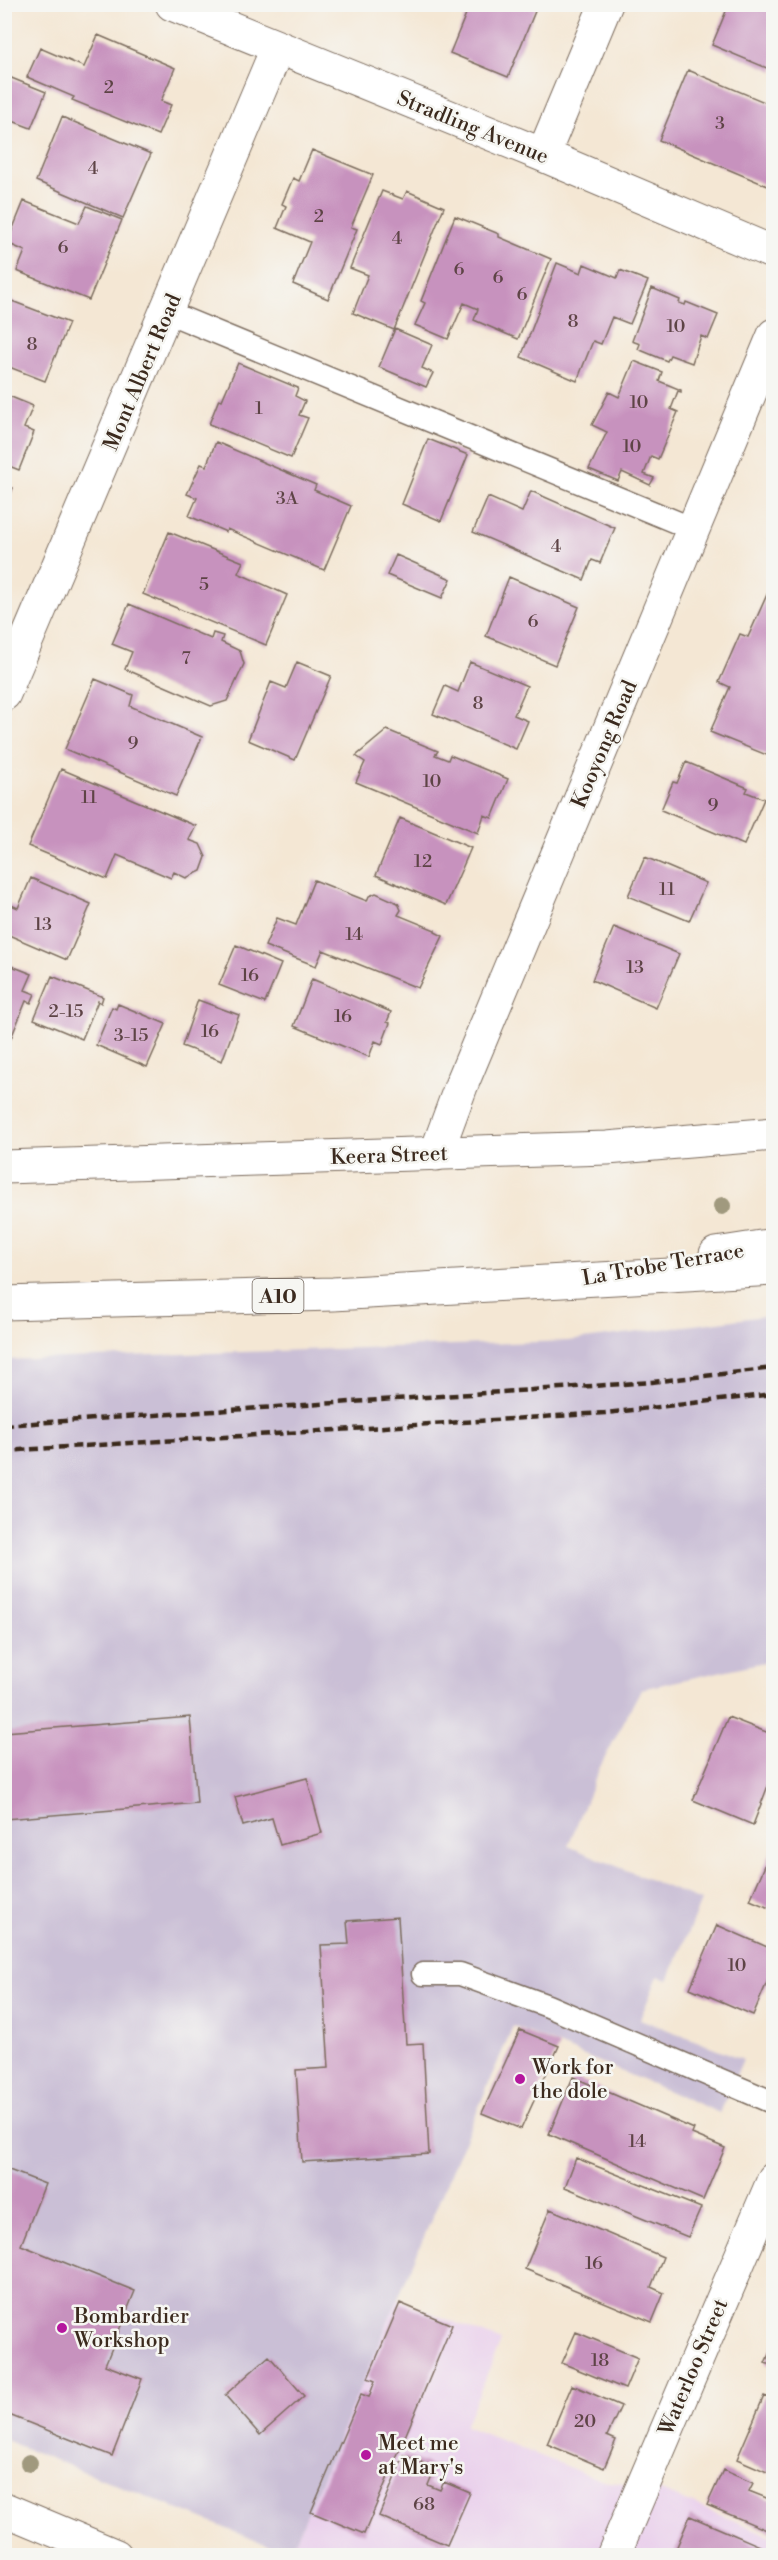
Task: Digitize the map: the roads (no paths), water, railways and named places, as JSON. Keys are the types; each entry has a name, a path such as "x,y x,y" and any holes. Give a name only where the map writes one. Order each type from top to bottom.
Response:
{"main road":[{"name":"Stradling Avenue","path":"171,4 277,49 543,155 774,252"},
{"path":"543,155 606,4"},
{"name":"Mont Albert Road","path":"4,694 277,49"},
{"name":"Kooyong Road","path":"436,1154 461,1086 774,335"},
{"name":"Keera Street","path":"4,1167 607,1148 774,1134"},
{"name":"La Trobe Terrace","path":"552,1283 774,1245"},
{"path":"552,1283 774,1269"},
{"name":"A10","path":"4,1303 333,1294 552,1283"},
{"name":"Waterloo Street","path":"613,2556 774,2179"},
{"path":"4,2509 116,2556"}],"lane":[{"path":"167,312 693,529"},
{"path":"423,1974 460,1974 548,2006 774,2103"}],"railway":[{"path":"4,1425 652,1382 774,1368"},
{"path":"4,1451 605,1413 774,1394"}],"place":[{"name":"Work for the dole","path":"520,2079"},
{"name":"Bombardier Workshop","path":"62,2328"},
{"name":"Meet me at Mary's","path":"366,2455"}]}
